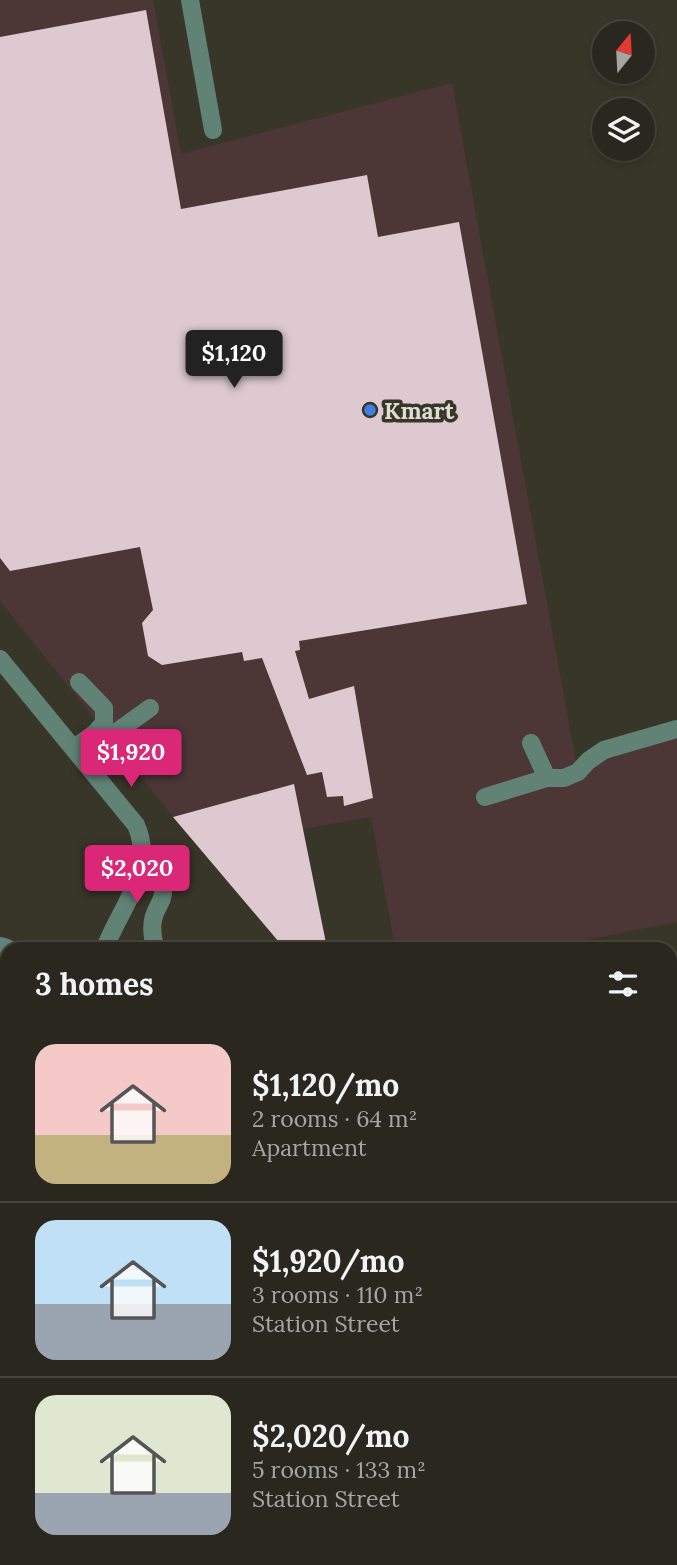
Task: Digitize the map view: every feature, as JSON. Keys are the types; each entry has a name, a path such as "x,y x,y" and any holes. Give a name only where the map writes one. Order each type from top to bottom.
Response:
{"street":[{"path":"190,0 213,130"},
{"path":"0,659 136,825 142,838 142,864 137,881 107,942"},
{"path":"77,753 104,723 104,708 79,682"},
{"path":"77,753 104,740 148,710"},
{"path":"485,797 547,778 565,778 578,772 604,750 677,729"},
{"path":"531,743 547,778"},
{"path":"143,850 160,878 163,890 162,900 154,915 153,942"}],"shaded area":[{"path":"0,0 153,0 181,154 452,83 576,762 677,736 677,922 576,942 394,942 371,817 303,829 293,784 173,817 0,601"}],"building":[{"path":"146,10 181,209 367,175 378,237 459,222 527,604 299,641 300,650 295,651 309,699 354,686 373,798 344,806 343,796 327,797 322,772 307,775 262,658 244,661 242,652 162,665 148,656 142,623 153,610 140,547 10,571 0,558 0,37"},
{"path":"294,784 326,942 279,942 173,817"}],"place":[{"name":"Kmart","path":"370,410"}]}
